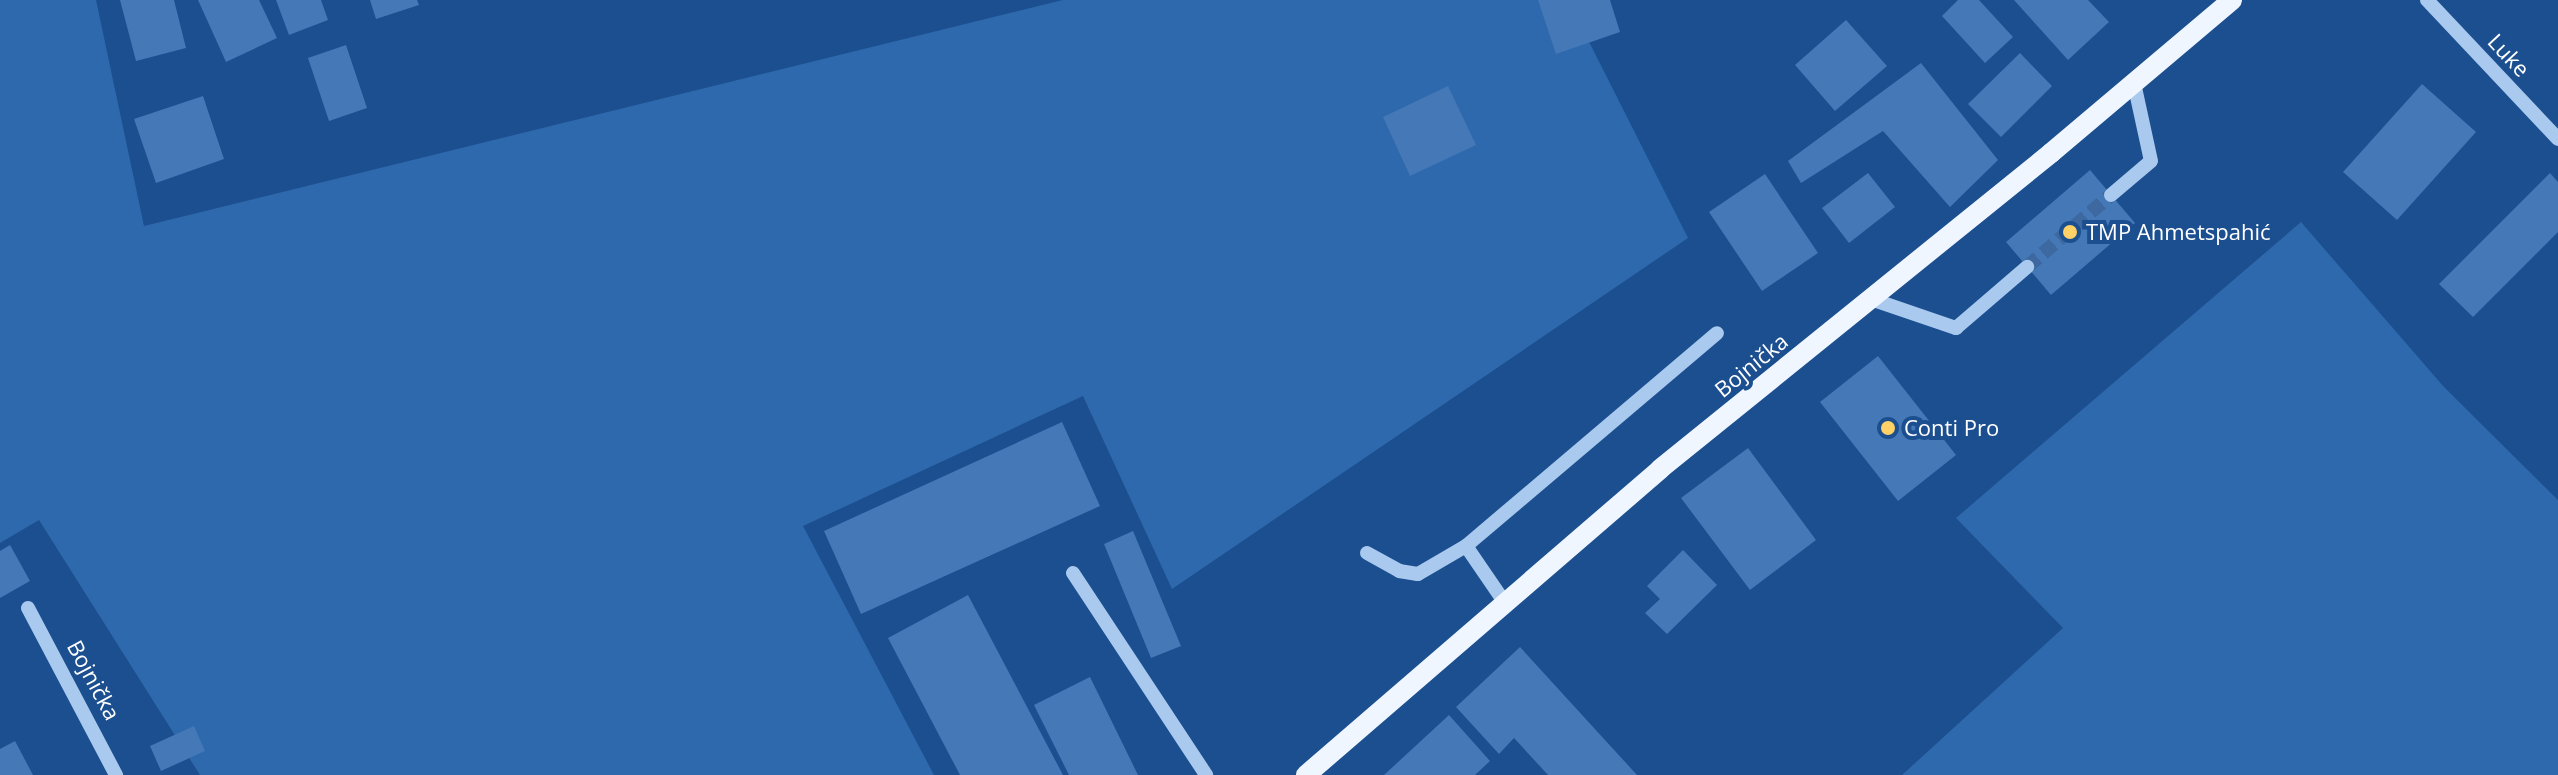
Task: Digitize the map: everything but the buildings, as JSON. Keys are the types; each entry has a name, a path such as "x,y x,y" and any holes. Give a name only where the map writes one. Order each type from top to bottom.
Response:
{"main road":[{"name":"Bojnička","path":"1306,775 1660,469 2232,0"}],"street":[{"name":"Luke","path":"2427,0 2558,139"},
{"path":"2111,195 2151,161 2134,83"},
{"path":"1871,299 1956,328 2027,267"},
{"path":"1367,553 1399,571 1418,574 1466,546 1717,333"},
{"path":"1466,546 1505,603"},
{"path":"1073,573 1206,775"},
{"name":"Bojnička","path":"28,608 116,775"}],"shaded area":[{"path":"0,0 96,0 144,226 1063,0 1568,0 1688,238 1172,589 1083,396 803,526 934,775 200,775 39,520 0,543"},
{"path":"2301,222 2444,387 2558,500 2558,775 1902,775 2063,628 1956,518"}],"tunnel":[{"path":"2027,267 2111,195"}],"place":[{"name":"TMP Ahmetspahić","path":"2070,232"},
{"name":"Conti Pro","path":"1888,428"}]}
